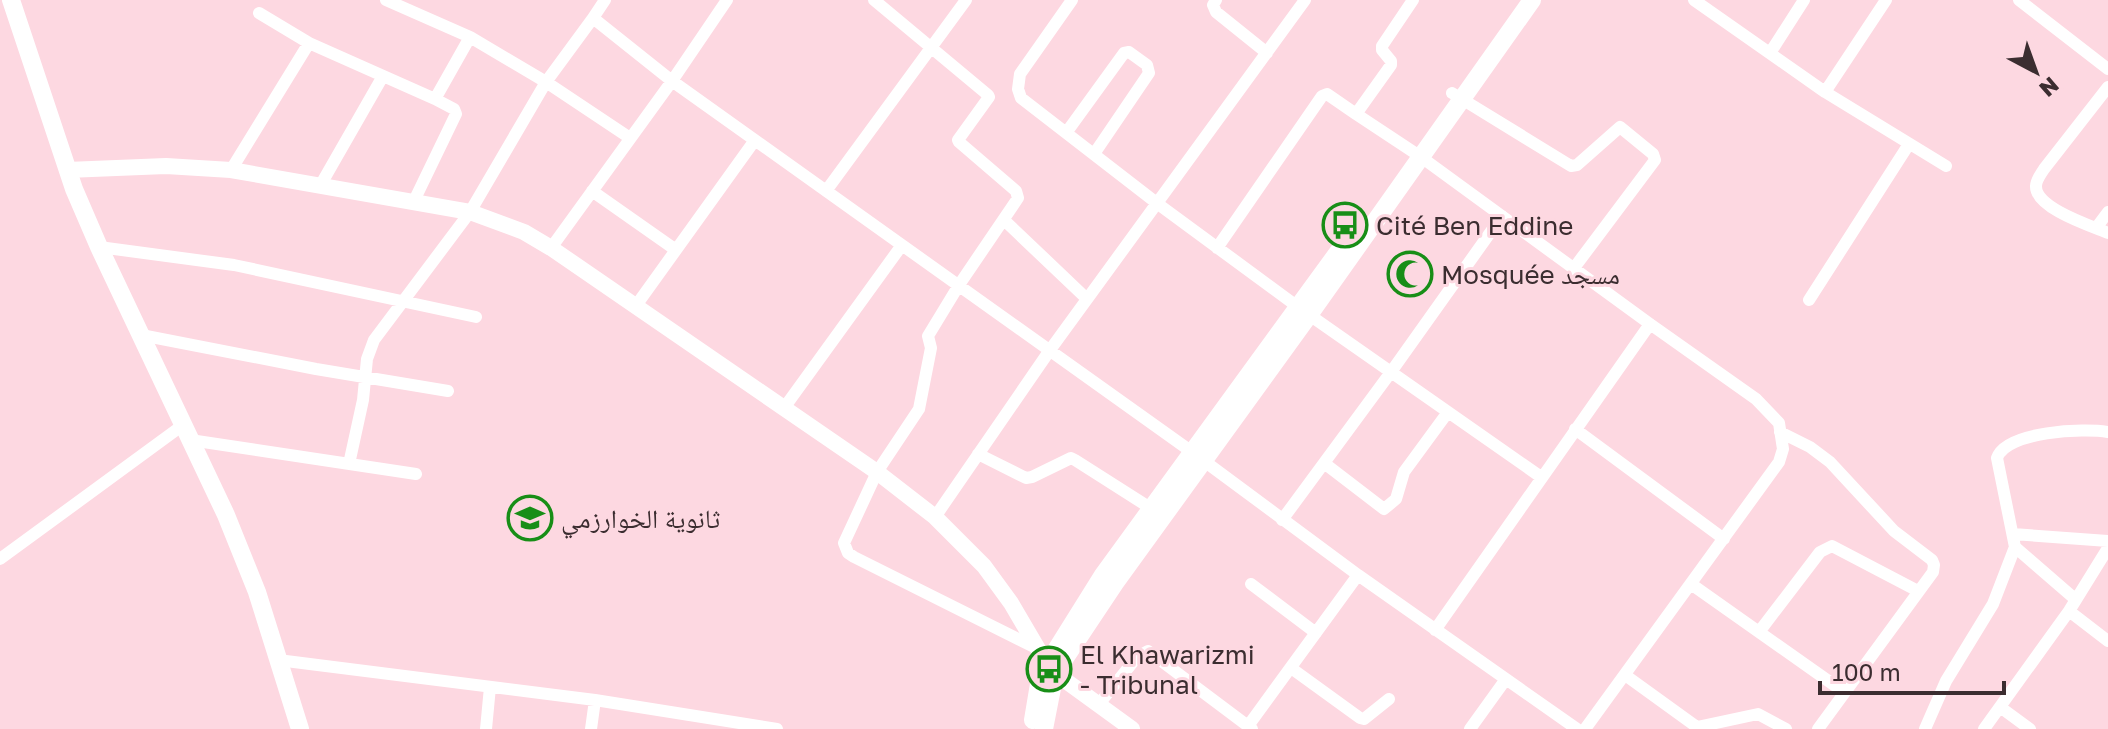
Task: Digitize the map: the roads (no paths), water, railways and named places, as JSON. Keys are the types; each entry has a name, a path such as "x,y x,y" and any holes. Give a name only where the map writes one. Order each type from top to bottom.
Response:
{"main road":[{"path":"11,0 67,170 99,247 226,515 257,592 300,729"},
{"path":"1044,729 1047,661 1115,583 1197,456 1457,96 1519,0"},
{"path":"1457,96 1532,0"},
{"path":"1031,729 1039,684 1047,661 1103,575 1152,509 1197,456"}],"street":[{"path":"386,0 470,37 546,82 630,138"},
{"path":"349,464 370,348 470,212 546,82 605,0"},
{"path":"551,248 727,0"},
{"path":"874,0 988,95 958,140 1018,195 928,336 931,348 919,409 877,472 844,543 848,553 1047,661 1132,729"},
{"path":"826,191 965,0"},
{"path":"1072,0 1020,74 1018,89 1021,98 1217,248 1541,477"},
{"path":"1216,0 1213,5 1216,12 1267,53"},
{"path":"935,517 1050,350 1305,0"},
{"path":"1356,114 1391,65 1382,46 1413,0"},
{"path":"1694,0 1825,92 1946,166"},
{"path":"1770,53 1804,0"},
{"path":"1825,92 1886,0"},
{"path":"2019,0 2108,69"},
{"path":"259,13 309,43 454,109 456,114 413,203"},
{"path":"593,18 672,81 1577,729"},
{"path":"435,99 470,37"},
{"path":"231,170 309,43"},
{"path":"1066,133 1124,53 1129,52 1147,65 1149,73 1094,154"},
{"path":"320,186 383,76"},
{"path":"2108,87 2044,169 2035,188 2051,207 2102,231 2108,212"},
{"path":"1217,248 1322,96 1327,94 1416,154 1756,399 1779,423 1783,449 1779,462 1585,729"},
{"path":"1457,96 1571,166 1577,165 1620,127 1651,151 1655,160 1574,268"},
{"path":"635,307 755,140"},
{"path":"1809,300 1909,144"},
{"path":"67,170 166,166 231,170 470,212 524,232 877,472 935,517 984,566 1047,661"},
{"path":"592,191 676,250"},
{"path":"1282,520 1502,216"},
{"path":"1004,220 1087,299"},
{"path":"784,408 902,245"},
{"path":"99,247 234,265 476,317"},
{"path":"1435,630 1650,324"},
{"path":"141,335 448,391"},
{"path":"1324,463 1384,509 1396,499 1404,472 1448,412"},
{"path":"1575,429 1724,539"},
{"path":"0,559 186,432 416,474"},
{"path":"1780,432 1810,447 1830,462 1894,531 1932,560 1934,565 1933,572 1818,729"},
{"path":"1925,729 1946,681 1993,604 2014,540 1997,458 1999,452 2012,443 2049,432 2108,432"},
{"path":"978,454 1026,478 1071,458 1152,509"},
{"path":"2014,540 2108,541"},
{"path":"2014,540 2108,641"},
{"path":"1759,632 1827,547 1832,546 1918,591"},
{"path":"1984,729 2072,605 2108,548"},
{"path":"1099,704 1137,657 1148,651 1250,728 1358,575"},
{"path":"1251,584 1316,633"},
{"path":"1691,584 1844,692"},
{"path":"278,660 595,700 777,729"},
{"path":"1291,668 1360,718 1364,719 1389,699"},
{"path":"1625,675 1697,727 1758,714 1786,729"},
{"path":"1470,729 1506,679"},
{"path":"486,729 490,687"},
{"path":"591,729 595,700"},
{"path":"2000,707 2030,729"}],"place":[{"name":"Cité Ben Eddine","path":"1345,225"},
{"name":"Mosquée مسجد","path":"1410,274"},
{"name":"ثانوية الخوارزمي","path":"530,518"},
{"name":"El Khawarizmi - Tribunal","path":"1049,669"}]}
